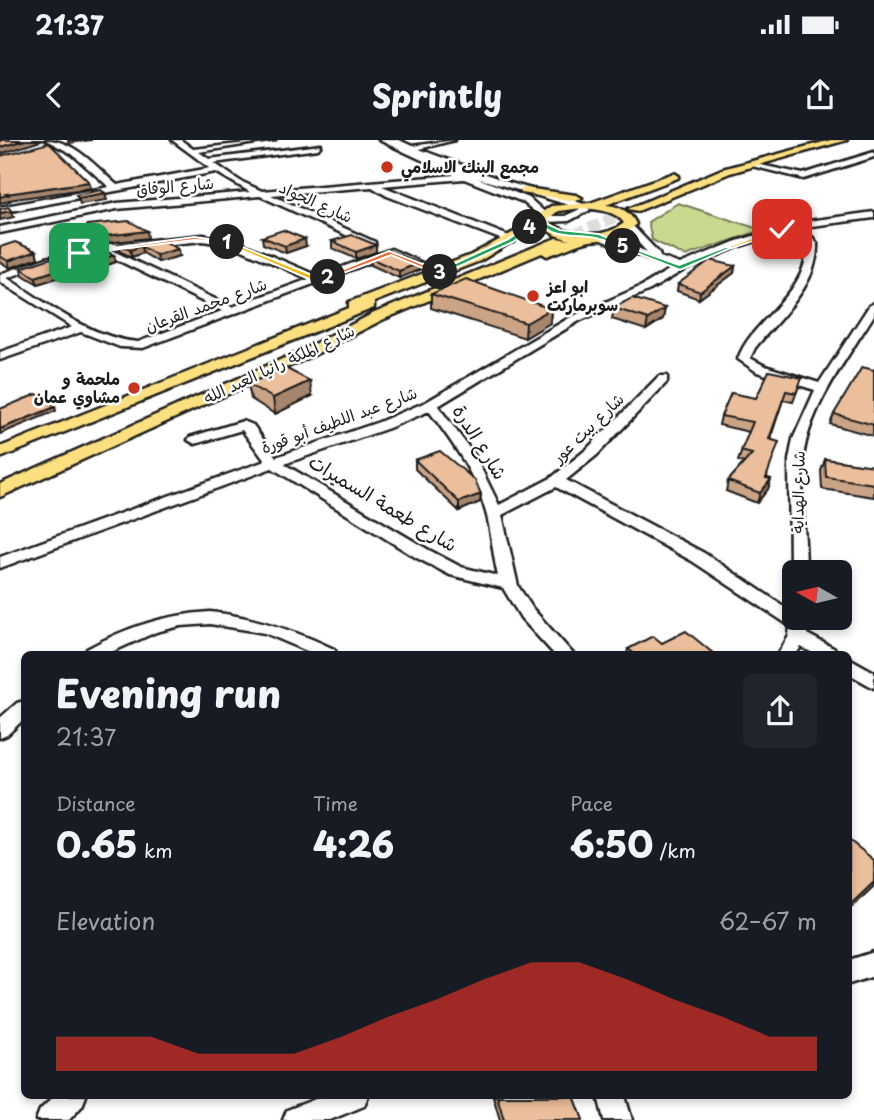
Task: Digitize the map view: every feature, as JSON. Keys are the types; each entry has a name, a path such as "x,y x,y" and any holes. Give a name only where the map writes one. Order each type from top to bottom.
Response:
{"main road":[{"path":"736,156 809,140"},
{"path":"561,244 617,233 630,218 726,171 842,140"},
{"path":"618,203 707,169 764,151"},
{"path":"630,218 778,156"},
{"path":"594,205 687,172"},
{"path":"526,191 582,198 648,186"},
{"path":"296,332 511,240 555,208 594,205 617,211 630,218"},
{"path":"541,217 542,223 553,230 594,236"},
{"name":"شارع الملكة رانيا العبد الله","path":"0,453 547,233"},
{"path":"561,244 596,242 621,245"},
{"name":"شارع الملكة رانيا العبد الله","path":"0,491 305,354 377,317 561,244"}],"street":[{"name":"شارع الجواد","path":"176,140 207,163 257,193 440,272"},
{"path":"192,151 271,140"},
{"path":"207,163 318,147 308,140"},
{"path":"383,140 440,166 577,205"},
{"path":"393,140 526,200 541,217"},
{"path":"411,148 451,140"},
{"path":"53,142 75,152 115,188"},
{"path":"756,166 804,177 874,154"},
{"path":"430,177 438,173 440,166"},
{"path":"0,210 217,169"},
{"name":"شارع الوفاق","path":"0,230 117,206 470,174"},
{"name":"شارع الوفاق","path":"374,183 470,174"},
{"path":"374,183 390,194 511,240"},
{"name":"شارع عبد اللطيف أبو قورة","path":"0,563 384,425 431,405 575,319 646,288 680,268 737,244 797,225 874,215"},
{"path":"630,218 664,261"},
{"path":"797,225 812,243 811,262 780,311 746,350 744,359 761,369 822,388"},
{"path":"594,236 680,268"},
{"path":"0,278 50,260 100,248 210,239 236,244 319,280"},
{"path":"100,248 233,312"},
{"name":"شارع محمد القرعان","path":"0,278 83,327 122,345 139,346 391,253"},
{"name":"شارع الهداية","path":"797,560 798,448 822,388 874,306"},
{"path":"0,356 83,327"},
{"name":"شارع بيت عور","path":"495,513 556,481 592,452 663,379"},
{"name":"شارع الدرة","path":"431,405 467,454 486,488 495,513 509,584"},
{"path":"195,440 243,425 273,463"},
{"name":"شارع طعمة السميرات","path":"273,463 445,566 509,584"},
{"path":"556,481 698,557 782,614"},
{"path":"509,584 530,615 561,651"},
{"path":"99,651 148,628 209,617 239,620 273,628 322,651"},
{"path":"787,651 797,630"},
{"path":"803,630 827,651"},
{"path":"852,667 874,681"},
{"path":"852,971 874,964"},
{"path":"50,1120 69,1099"},
{"path":"297,1120 327,1114 350,1099"},
{"path":"613,1099 618,1120"}],"green space":[{"path":"678,203 762,230 685,256 652,240 648,222"}],"building":[{"path":"0,140 25,140 0,147"},
{"path":"49,143 89,182 0,197 0,156"},
{"path":"101,190 105,193 78,198 76,195"},
{"path":"8,207 12,211 0,213 0,209"},
{"path":"129,221 147,231 89,238 87,225"},
{"path":"283,230 305,239 285,246 262,237"},
{"path":"352,235 376,245 356,252 332,241"},
{"path":"164,241 178,249 156,255 141,246 130,250 119,245"},
{"path":"15,242 36,251 8,261 0,256 0,247"},
{"path":"97,247 114,255 94,262 75,252"},
{"path":"390,251 419,263 399,271 370,258"},
{"path":"51,258 70,266 35,277 21,268"},
{"path":"710,260 735,266 700,292 678,284"},
{"path":"466,279 551,309 526,323 431,294"},
{"path":"632,298 665,308 648,319 614,308"},
{"path":"862,367 874,370 874,425 834,414"},
{"path":"285,368 310,381 273,398 248,384"},
{"path":"769,371 802,378 796,393 786,391 769,439 779,442 766,478 771,479 760,493 728,481 752,454 741,451 753,422 721,416 731,393 756,398"},
{"path":"37,394 55,407 0,429 0,409"},
{"path":"440,451 475,480 481,494 459,502 415,460"},
{"path":"825,459 874,466 874,484 826,477"},
{"path":"686,631 710,651 628,649 653,636 662,643"},
{"path":"852,842 874,860 874,882 852,903"},
{"path":"498,1099 575,1099 583,1120 504,1120"}],"tunnel":[{"path":"560,241 634,209"}],"place":[{"name":"مجمع البنك الاسلامي","path":"387,167"},
{"name":"ابو اعز سوبرماركت","path":"533,296"},
{"name":"ملحمة و مشاوي عمان","path":"134,388"}],"route":[{"path":"79,253 100,248 194,238 236,244 319,280 391,253 440,272 511,240 541,218 542,223 553,230 580,236 599,236 680,268 782,229"}]}
